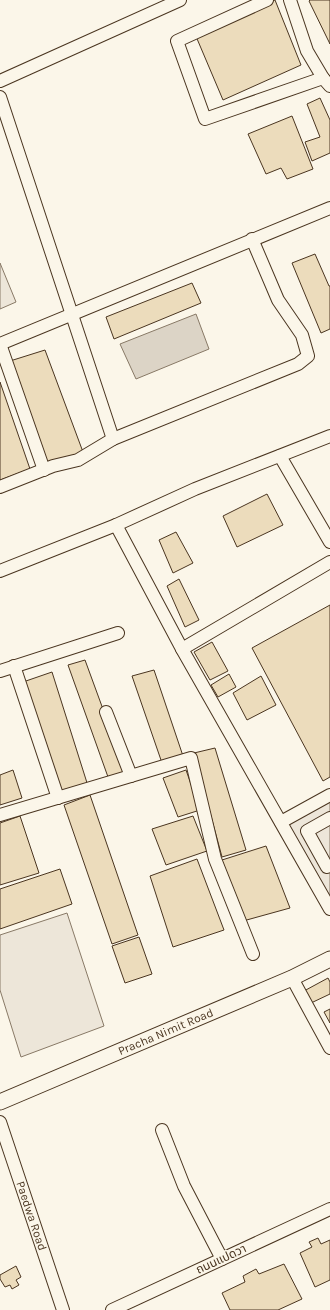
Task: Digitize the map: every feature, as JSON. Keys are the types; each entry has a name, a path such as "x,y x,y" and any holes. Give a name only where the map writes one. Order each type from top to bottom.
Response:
{"main road":[{"name":"Pracha Nimit Road","path":"0,1102 292,978 330,959"}],"street":[{"path":"0,81 180,0"},
{"path":"267,0 177,41 205,119 327,82 307,51 290,0"},
{"path":"0,97 113,439"},
{"path":"44,470 0,344 330,208"},
{"path":"0,487 44,470 78,460 113,439 298,364 308,356 302,335 278,300 252,240"},
{"path":"0,571 116,525 195,489 330,436"},
{"path":"280,456 330,542"},
{"path":"116,525 182,649 330,909"},
{"path":"182,649 330,562"},
{"path":"0,671 118,633"},
{"path":"14,666 58,798"},
{"path":"106,712 131,776"},
{"path":"0,815 191,758 215,859 253,954"},
{"path":"281,822 330,795"},
{"path":"312,876 329,866 308,831 330,818"},
{"path":"292,978 330,1048"},
{"name":"Paedwa Road","path":"0,1122 63,1310"},
{"path":"162,1130 184,1186 222,1259"},
{"name":"ถนนแปดวา","path":"112,1310 330,1209"}],"shaded area":[{"path":"0,263 16,302 0,309"},
{"path":"196,314 209,349 136,379 120,344"},
{"path":"330,795 330,909 281,822"},
{"path":"67,913 104,1026 21,1057 0,990 0,935"}],"building":[{"path":"275,0 301,65 223,100 195,34"},
{"path":"330,0 330,44 309,1"},
{"path":"320,98 330,120 330,153 312,161 305,142 320,137 307,104"},
{"path":"292,116 313,169 287,179 281,168 266,174 248,134"},
{"path":"315,254 330,286 330,329 321,333 292,263"},
{"path":"192,283 201,303 114,339 106,317"},
{"path":"45,350 83,452 47,464 10,361"},
{"path":"0,382 30,469 0,480"},
{"path":"267,494 283,525 237,547 223,516"},
{"path":"176,532 193,563 173,573 159,540"},
{"path":"179,579 199,620 185,627 167,586"},
{"path":"330,605 330,777 323,781 252,648"},
{"path":"212,642 228,671 210,680 194,652"},
{"path":"85,660 126,772 108,777 68,665"},
{"path":"154,670 183,756 162,763 132,676"},
{"path":"52,672 88,786 61,793 23,682"},
{"path":"229,674 236,687 218,697 211,685"},
{"path":"261,676 276,705 247,720 233,693"},
{"path":"215,748 246,850 222,857 194,753"},
{"path":"13,770 22,798 0,805 0,775"},
{"path":"186,770 200,810 178,817 163,778"},
{"path":"90,795 138,935 112,944 64,805"},
{"path":"20,816 39,873 0,885 0,823"},
{"path":"193,816 207,851 166,865 152,829"},
{"path":"266,846 290,908 243,921 222,860"},
{"path":"197,859 224,930 173,947 150,876"},
{"path":"60,869 72,904 0,929 0,889"},
{"path":"139,937 152,974 125,983 112,946"},
{"path":"328,978 330,982 330,994 311,1003 304,991"},
{"path":"330,1009 330,1023 324,1012"},
{"path":"318,1238 321,1244 330,1240 330,1280 315,1287 300,1253 312,1247 309,1242"},
{"path":"284,1264 302,1299 278,1310 230,1310 222,1293 245,1282 243,1276 256,1269 259,1274"},
{"path":"16,1266 21,1277 16,1280 19,1285 12,1289 10,1285 5,1287 0,1279 0,1275"}]}
